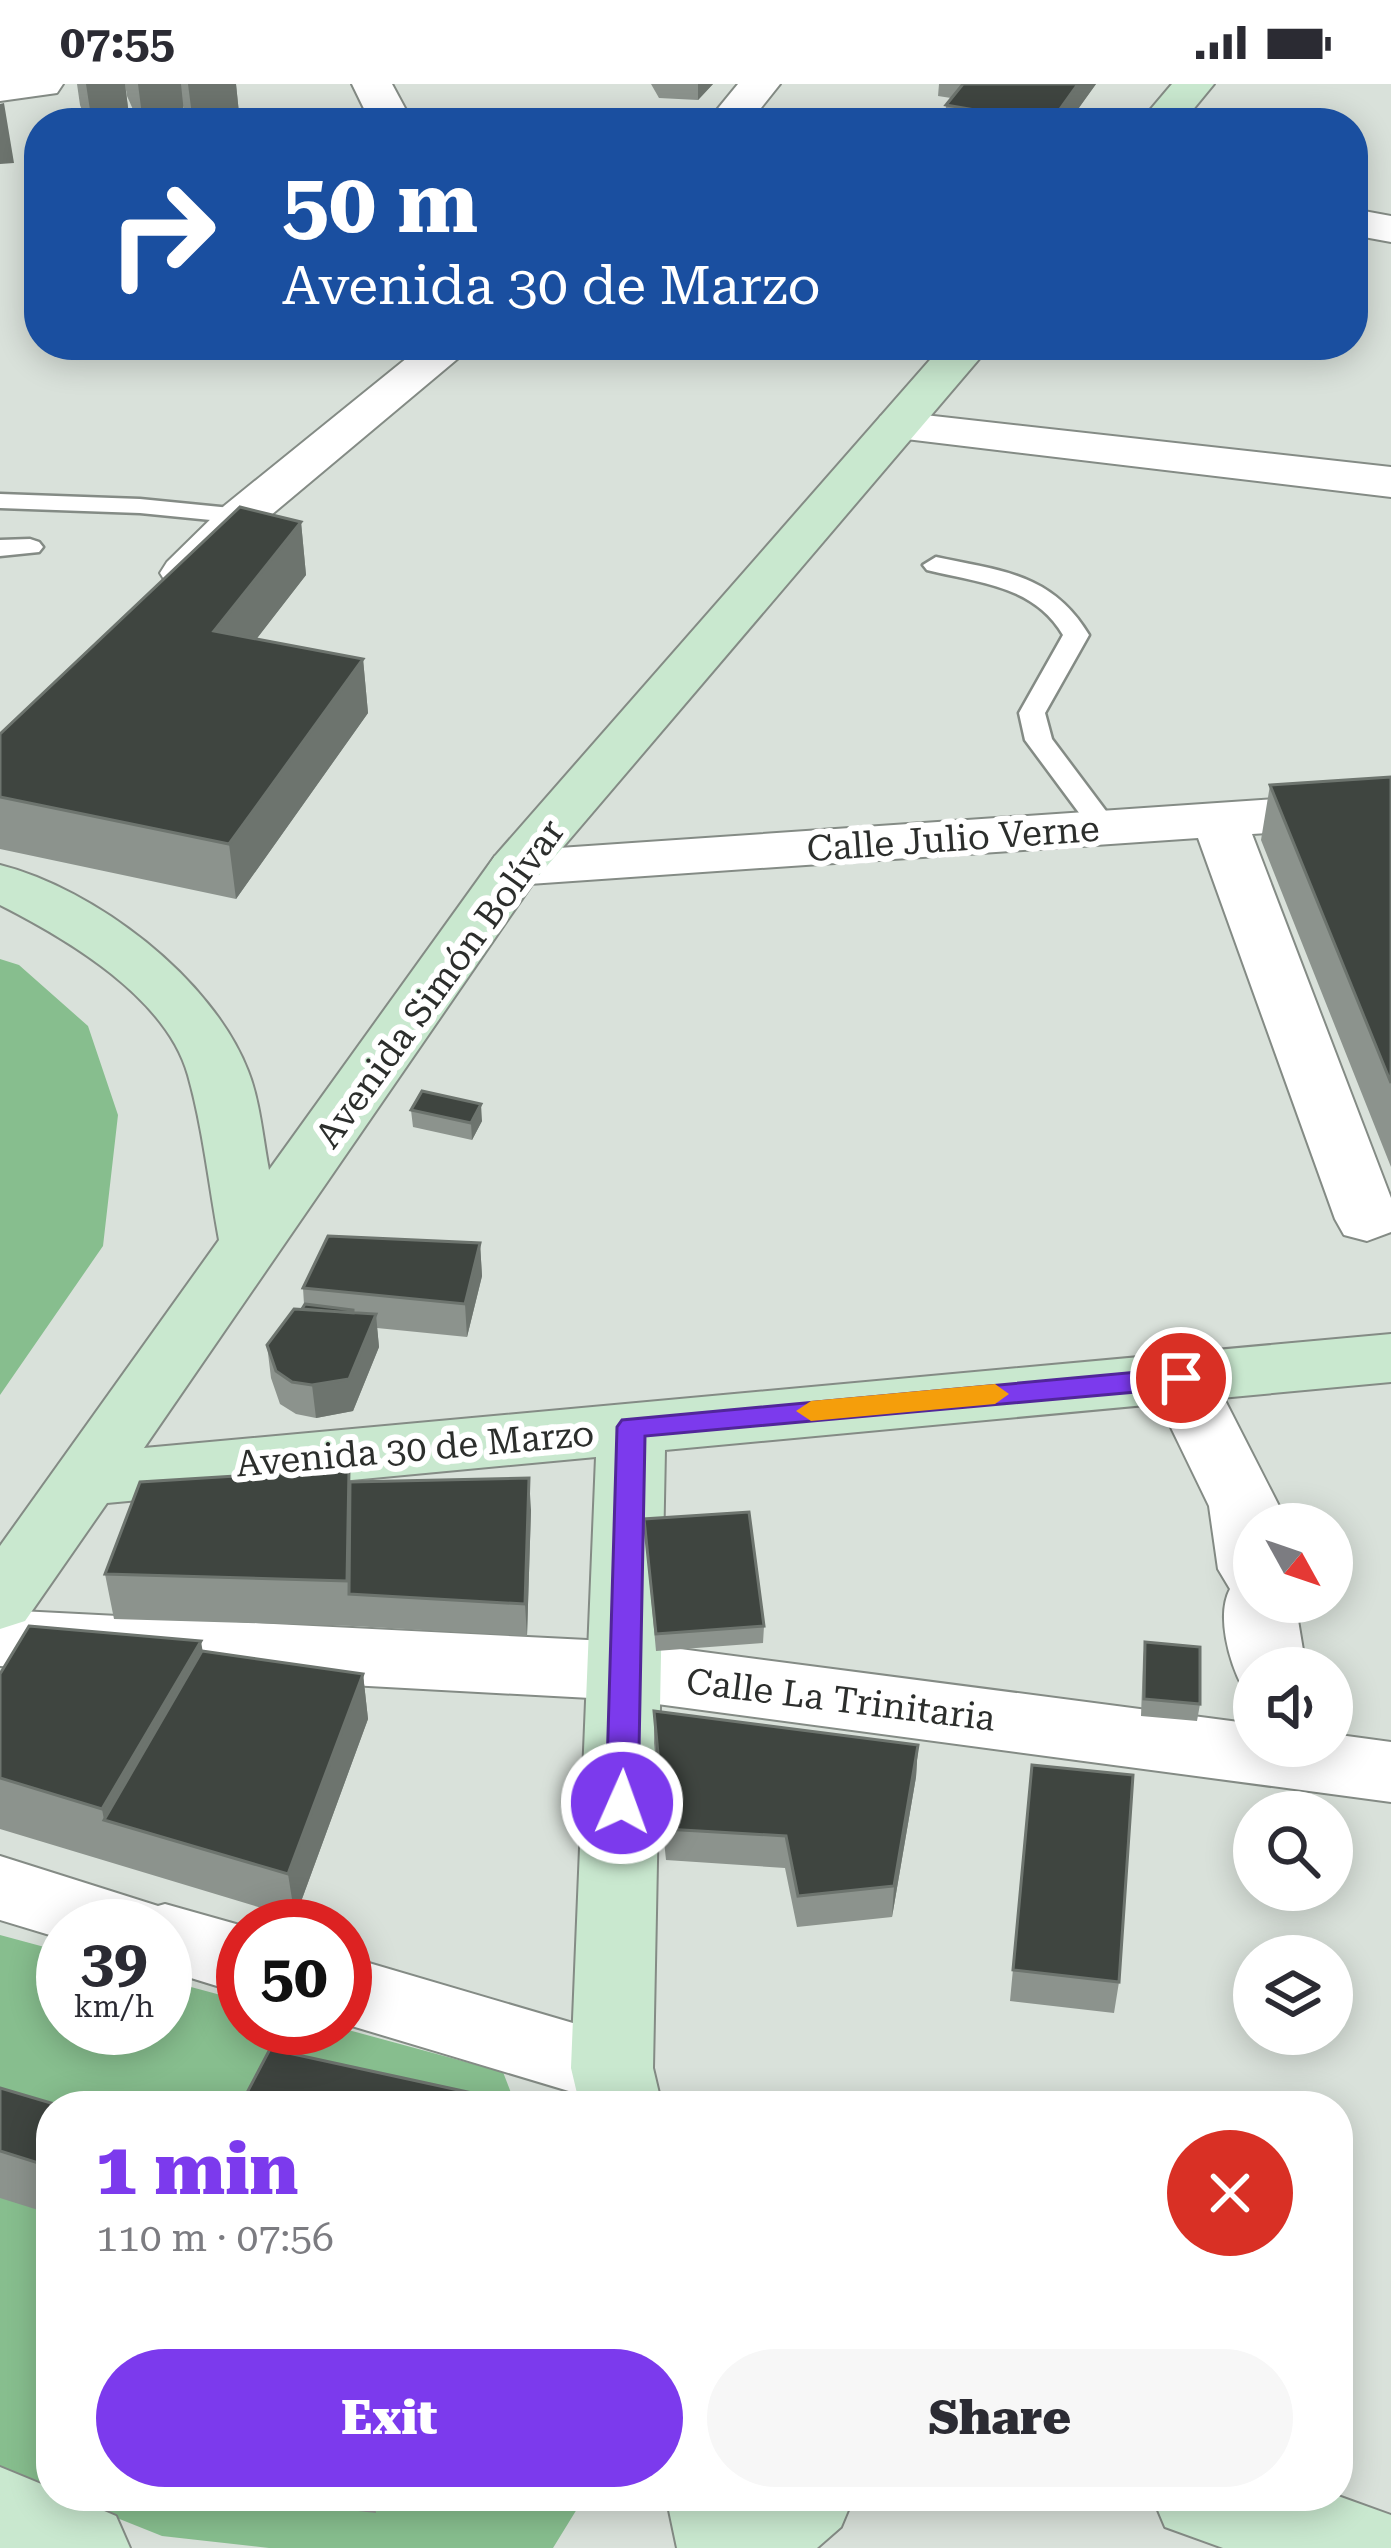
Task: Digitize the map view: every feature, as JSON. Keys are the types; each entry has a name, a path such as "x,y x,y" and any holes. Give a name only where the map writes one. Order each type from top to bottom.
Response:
{"main road":[{"path":"1173,108 1194,84"},
{"name":"Avenida Simón Bolívar","path":"0,1601 515,868 955,360"},
{"path":"0,882 88,926 129,958 182,1011 218,1071 252,1242"},
{"name":"Avenida 30 de Marzo","path":"85,1479 1391,1358"},
{"path":"617,2087 632,1427"},
{"path":"0,2511 84,2548"},
{"path":"714,2511 723,2548"},
{"path":"748,2548 791,2511"},
{"path":"1245,2511 1364,2548"}],"street":[{"path":"0,89 44,84"},
{"path":"145,614 241,516 433,360"},
{"path":"898,426 1391,482"},
{"name":"Calle Julio Verne","path":"515,868 1391,808"},
{"path":"1219,820 1367,1219"},
{"path":"1181,1378 1243,1503"},
{"name":"Calle La Trinitaria","path":"0,1638 627,1671 1233,1745"},
{"name":"Calle La Trinitaria","path":"1353,1765 1391,1772"},
{"path":"0,1888 37,1899"},
{"path":"372,2000 617,2087"}],"lane":[{"path":"0,501 140,506 241,516"},
{"path":"0,548 30,547"},
{"path":"936,565 1022,586 1053,598 1066,614 1076,635 1032,712 1039,740 1104,827"}],"green space":[{"path":"0,959 19,965 88,1026 118,1115 103,1246 0,1395"},
{"path":"0,1935 36,1945 36,2055 192,2055 192,1987 216,1994 216,2055 372,2055 372,2036 503,2072 510,2091 36,2091 36,2485 0,2471"},
{"path":"100,2511 576,2511 553,2548 269,2548 162,2536"}],"building":[{"path":"963,84 1078,84 1061,108 946,105"},
{"path":"240,507 301,522 214,631 363,659 229,844 0,797 0,734"},
{"path":"1391,777 1391,1083 1270,785"},
{"path":"422,1091 481,1104 471,1123 411,1110"},
{"path":"328,1236 480,1243 465,1304 303,1288"},
{"path":"305,1304 353,1310 353,1313 302,1309"},
{"path":"294,1309 376,1314 349,1379 312,1385 292,1382 276,1371 267,1345"},
{"path":"349,1469 347,1581 105,1574 140,1482"},
{"path":"529,1478 525,1604 349,1594 350,1482"},
{"path":"749,1512 764,1626 656,1634 644,1519"},
{"path":"29,1626 201,1641 102,1809 0,1778 0,1674"},
{"path":"1145,1642 1200,1647 1200,1704 1144,1699"},
{"path":"202,1651 363,1674 288,1874 104,1820"},
{"path":"654,1711 918,1745 894,1886 798,1896 786,1836 665,1829"},
{"path":"1032,1765 1133,1775 1119,1982 1013,1970"},
{"path":"267,2055 298,2055 463,2091 248,2091"},
{"path":"0,2088 36,2099 36,2162 0,2151"}],"slow traffic":[{"path":"811,1411 995,1394"}],"route":[{"path":"622,1803 632,1427 1181,1378"}]}
